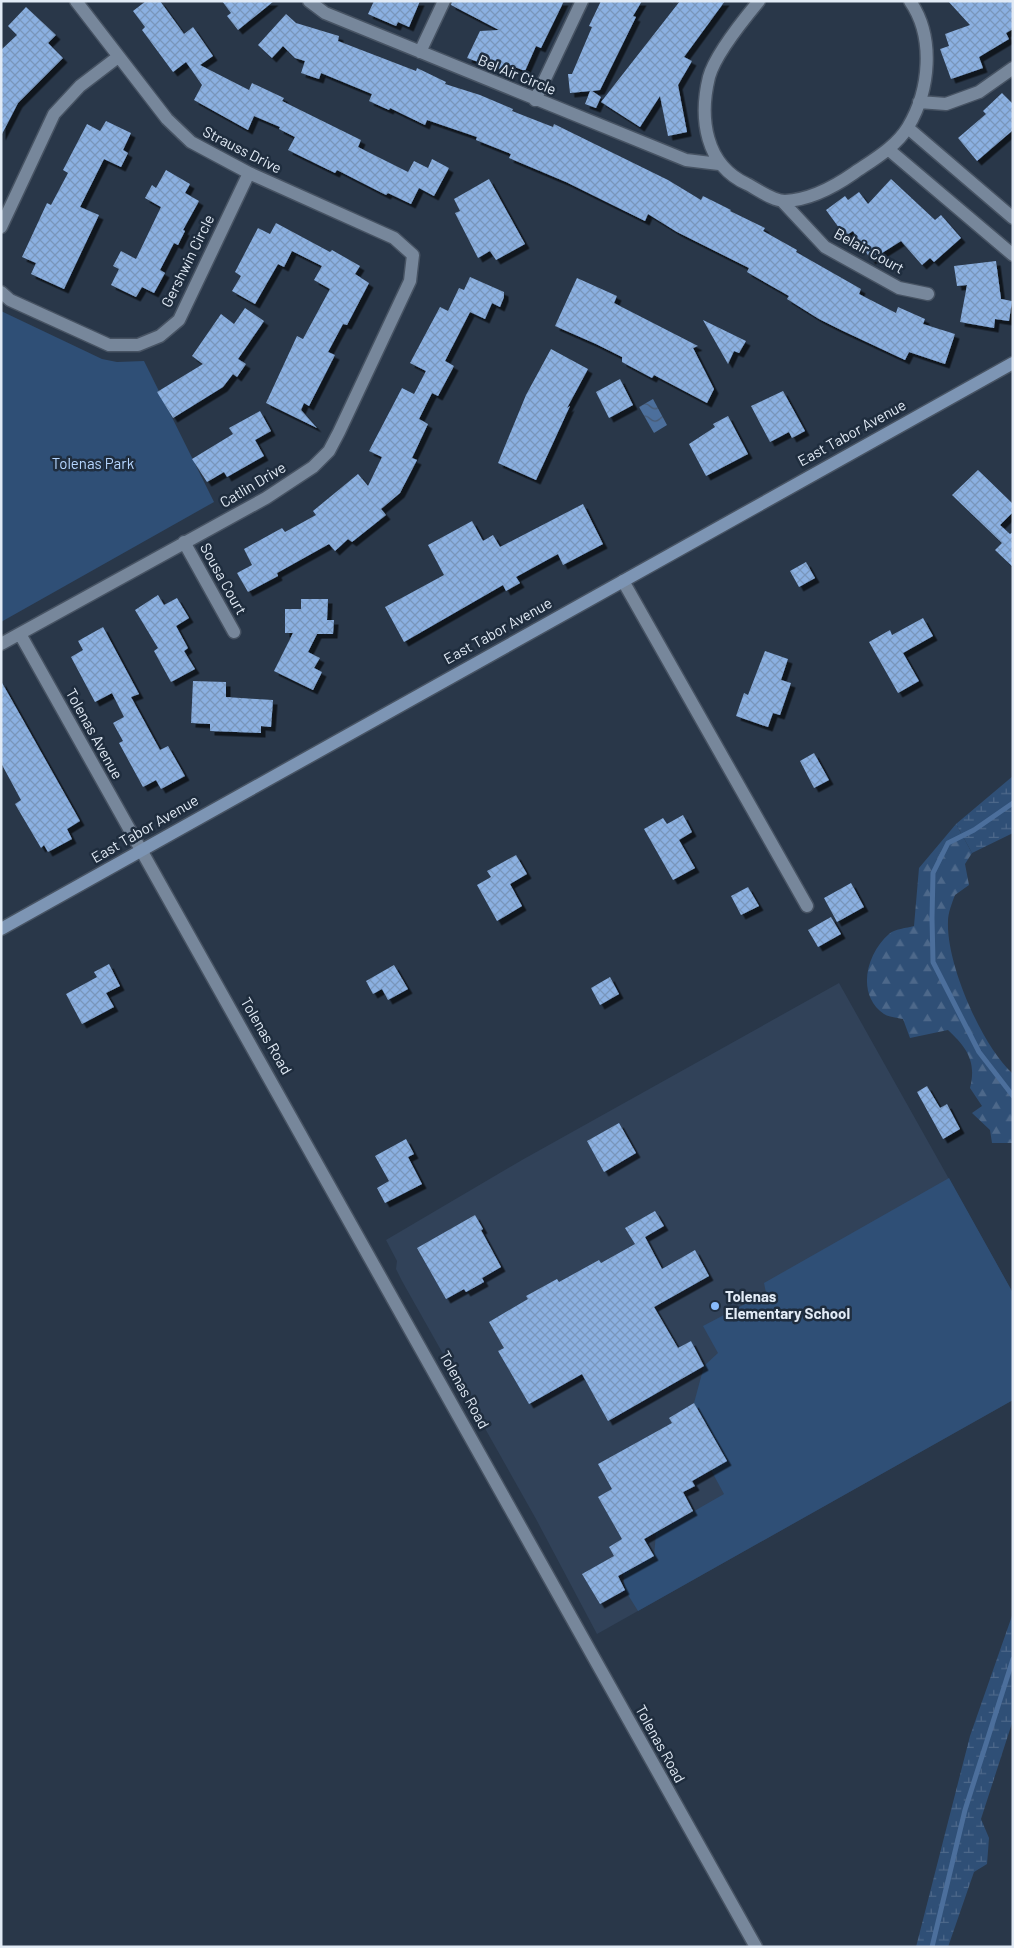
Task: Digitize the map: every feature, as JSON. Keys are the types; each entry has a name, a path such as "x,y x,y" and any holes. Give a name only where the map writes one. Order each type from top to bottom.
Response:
{"main road":[{"name":"East Tabor Avenue","path":"1,929 1013,363"}],"street":[{"name":"Strauss Drive","path":"76,1 167,119 191,142 248,173 394,238 413,255"},
{"name":"Bel Air Circle","path":"309,1 325,13 535,100 686,160 719,164"},
{"path":"420,52 444,1"},
{"path":"535,100 582,1"},
{"path":"759,1 735,29 709,76 705,124 710,148 719,164 739,181 782,201 805,199 844,180 888,149 908,128 919,102 926,71 926,38 919,15 910,1"},
{"path":"1,227 54,114 80,86 118,57"},
{"path":"919,102 946,104 979,92 1013,68"},
{"path":"908,128 1013,218"},
{"path":"888,149 1013,256"},
{"name":"Gershwin Circle","path":"1,292 10,300 109,345 138,345 160,336 178,320 248,173"},
{"name":"Belair Court","path":"782,201 825,247 899,288 928,294"},
{"name":"Catlin Drive","path":"1,644 266,498 313,467 328,451 410,281 413,255"},
{"name":"Sousa Court","path":"184,542 234,632"},
{"path":"623,581 807,906"},
{"name":"Tolenas Avenue","path":"20,634 140,851"},
{"name":"Tolenas Road","path":"140,851 259,1057 756,1947"}],"shaded area":[{"name":"Tolenas Elementary School","path":"839,983 1013,1293 1013,1400 597,1634 536,1519 402,1281 396,1269 397,1261 386,1240 522,1160"}],"green space":[{"name":"Tolenas Park","path":"1,311 102,359 117,362 144,361 214,502 1,622"},
{"path":"1013,776 1013,833 972,853 956,824"},
{"path":"956,824 972,853 965,864 969,885 955,895 949,911 949,939 960,981 978,1025 1001,1061 1013,1074 1013,1143 992,1143 990,1130 972,1113 982,1106 970,1088 972,1078 971,1062 960,1042 948,1030 910,1038 903,1019 886,1015 875,1006 867,986 867,974 870,963 881,942 891,932 914,926 919,868"},
{"path":"949,1178 1013,1293 1013,1400 638,1611 625,1590 623,1573 654,1556 656,1533 724,1494 711,1470 727,1461 694,1403 704,1366 718,1353 703,1326 766,1293 764,1283"},
{"path":"1013,1613 1013,1720 981,1819 989,1838 987,1864 974,1872 948,1947 916,1947 970,1736"}],"water":[{"path":"653,399 667,425 654,433 639,407"}],"building":[{"path":"146,1 160,1 184,34 193,27 213,56 200,65 249,90 252,83 284,98 282,101 361,140 358,147 408,172 414,161 428,168 432,159 449,168 434,196 419,188 411,204 388,193 386,195 337,170 335,173 288,150 295,137 279,129 280,127 254,116 248,130 194,100 202,85 186,62 173,72 142,30 145,27 133,11"},
{"path":"222,1 274,1 238,30 227,16 231,13"},
{"path":"374,1 420,1 409,27 398,22 396,26 368,14"},
{"path":"452,1 564,1 541,48 536,46 525,71 507,64 504,71 467,58 480,31 499,30 451,5"},
{"path":"601,1 642,1 633,16 636,17 600,90 592,91 601,97 596,108 585,104 590,91 570,93 568,74 572,74 592,27 589,26"},
{"path":"680,1 725,1 684,57 692,61 678,85 687,132 668,136 660,96 640,127 601,102"},
{"path":"948,1 1013,1 1013,29 1006,33 1009,39 979,57 983,68 951,79 940,49 949,46 945,34 970,25"},
{"path":"26,7 56,35 48,43 63,58 18,103 1,136 1,50 17,35 8,26"},
{"path":"286,14 296,23 339,36 338,41 416,71 417,68 446,82 445,84 480,95 513,109 512,111 553,127 554,124 668,180 701,200 703,196 765,228 763,231 797,250 796,252 861,289 859,294 896,313 898,307 925,319 923,324 955,334 945,364 909,352 905,360 819,319 787,299 789,296 747,272 749,268 677,232 648,214 645,221 566,182 509,158 511,154 476,140 477,137 427,120 425,125 390,108 389,110 369,101 372,94 321,73 319,79 301,73 305,61 295,58 283,46 272,58 258,45"},
{"path":"1002,93 1013,104 1013,130 977,161 958,138 986,114 983,111"},
{"path":"106,121 131,133 123,150 128,153 121,167 104,159 80,207 99,215 64,289 31,274 36,263 22,257 47,203 51,205 68,173 63,170 87,124 100,131"},
{"path":"166,170 190,184 185,193 199,201 183,230 185,231 178,245 174,243 160,270 165,273 154,293 142,287 136,297 111,285 119,269 113,266 121,251 136,259 161,207 145,198 152,185 156,188"},
{"path":"489,179 525,244 496,260 490,251 478,258 455,213 460,211 454,199"},
{"path":"891,179 935,220 941,215 961,238 934,262 930,258 922,265 901,241 871,260 853,231 845,236 826,210 845,196 848,200 859,192 868,204"},
{"path":"276,223 360,266 355,274 369,283 347,325 343,324 328,352 335,355 309,406 304,403 301,410 317,428 266,403 297,336 303,339 330,289 314,280 322,266 292,251 284,267 278,264 255,304 232,291 241,276 235,272 258,228 270,234"},
{"path":"996,261 1001,299 1012,301 1009,321 995,319 994,328 960,322 967,285 957,286 954,266"},
{"path":"470,277 504,292 504,297 500,307 492,303 485,319 470,312 445,361 454,366 438,396 432,393 419,419 428,424 412,458 417,460 400,493 381,509 386,515 352,542 348,539 335,551 329,544 277,573 278,576 248,592 237,573 252,565 244,549 282,528 285,532 316,515 313,511 358,474 368,486 382,457 369,451 402,388 414,394 426,371 410,363 440,307 448,311 459,288 464,290"},
{"path":"577,278 617,296 614,303 698,346 693,348 714,389 707,403 654,375 652,378 622,362 622,357 555,326"},
{"path":"245,308 264,321 238,359 246,364 237,377 233,374 223,387 173,418 157,392 203,364 192,356 221,314 234,324"},
{"path":"703,320 746,341 739,353 734,351 728,364"},
{"path":"551,349 588,369 567,408 570,406 536,480 498,463 526,395"},
{"path":"620,379 633,405 609,418 596,392"},
{"path":"783,391 805,431 792,438 789,432 770,442 751,406"},
{"path":"260,411 271,431 255,440 264,456 227,477 224,472 207,482 192,459 233,434 229,428"},
{"path":"728,416 748,454 706,476 689,444 715,427 713,424"},
{"path":"978,470 1013,504 1013,512 1000,525 1010,534 1013,532 1013,567 995,550 1002,543 952,495"},
{"path":"583,504 603,544 563,565 558,554 516,577 520,583 506,591 503,585 404,642 385,607 444,575 428,545 472,521 483,541 493,535 500,547"},
{"path":"806,562 815,578 799,587 790,571"},
{"path":"158,595 164,605 177,598 189,618 176,626 188,648 184,651 195,669 171,682 154,651 158,648 135,610"},
{"path":"301,599 328,599 327,620 334,620 333,634 317,634 308,652 320,658 314,668 322,672 313,690 274,671 293,633 285,633 285,609 301,609"},
{"path":"923,618 933,636 903,653 919,681 898,693 869,642 890,630 892,635"},
{"path":"103,627 139,694 131,697 160,750 168,746 185,776 161,789 156,780 143,787 119,743 123,741 113,723 124,717 112,693 95,702 71,657 83,650 78,641"},
{"path":"765,651 788,659 781,680 791,683 780,715 773,713 768,727 736,716 744,693 748,695"},
{"path":"1,681 80,821 67,829 72,839 48,852 44,845 41,848 15,804 21,800 1,763"},
{"path":"193,681 226,682 226,697 273,700 271,727 261,726 261,733 210,731 210,724 191,723"},
{"path":"814,753 829,780 814,788 800,761"},
{"path":"683,815 692,832 679,840 695,868 673,880 644,829 663,818 667,824"},
{"path":"516,855 527,874 510,884 522,906 497,921 477,885 491,877 487,871"},
{"path":"851,883 864,907 837,922 824,898"},
{"path":"748,887 759,906 741,915 731,896"},
{"path":"831,917 841,934 818,947 808,930"},
{"path":"109,964 120,986 106,993 114,1007 82,1024 66,994 97,977 94,972"},
{"path":"394,965 408,989 388,1000 382,989 373,994 366,981"},
{"path":"610,977 619,994 600,1005 591,988"},
{"path":"927,1086 940,1108 947,1104 960,1129 943,1139 917,1092"},
{"path":"619,1123 636,1153 604,1172 587,1141"},
{"path":"406,1139 414,1154 408,1157 422,1184 385,1203 377,1188 389,1181 375,1156"},
{"path":"655,1211 664,1226 645,1237 662,1269 695,1250 709,1276 654,1307 678,1348 691,1341 704,1366 608,1421 582,1374 529,1404 498,1351 504,1348 489,1322 528,1299 526,1296 557,1279 559,1282 599,1260 601,1263 635,1244 625,1228"},
{"path":"475,1215 501,1267 482,1278 484,1282 466,1292 464,1289 446,1299 417,1248"},
{"path":"694,1403 727,1461 692,1481 695,1486 683,1492 693,1511 644,1539 654,1556 618,1576 625,1590 600,1604 582,1574 614,1556 609,1547 622,1539 598,1497 612,1489 598,1464 672,1423 669,1418"}],"waterway":[{"path":"1013,803 974,830 948,843 933,873 932,918 933,962 979,1052 1013,1096"},
{"path":"932,1947 965,1810 1013,1659"}],"place":[{"name":"Tolenas Elementary School","path":"715,1306"}]}
